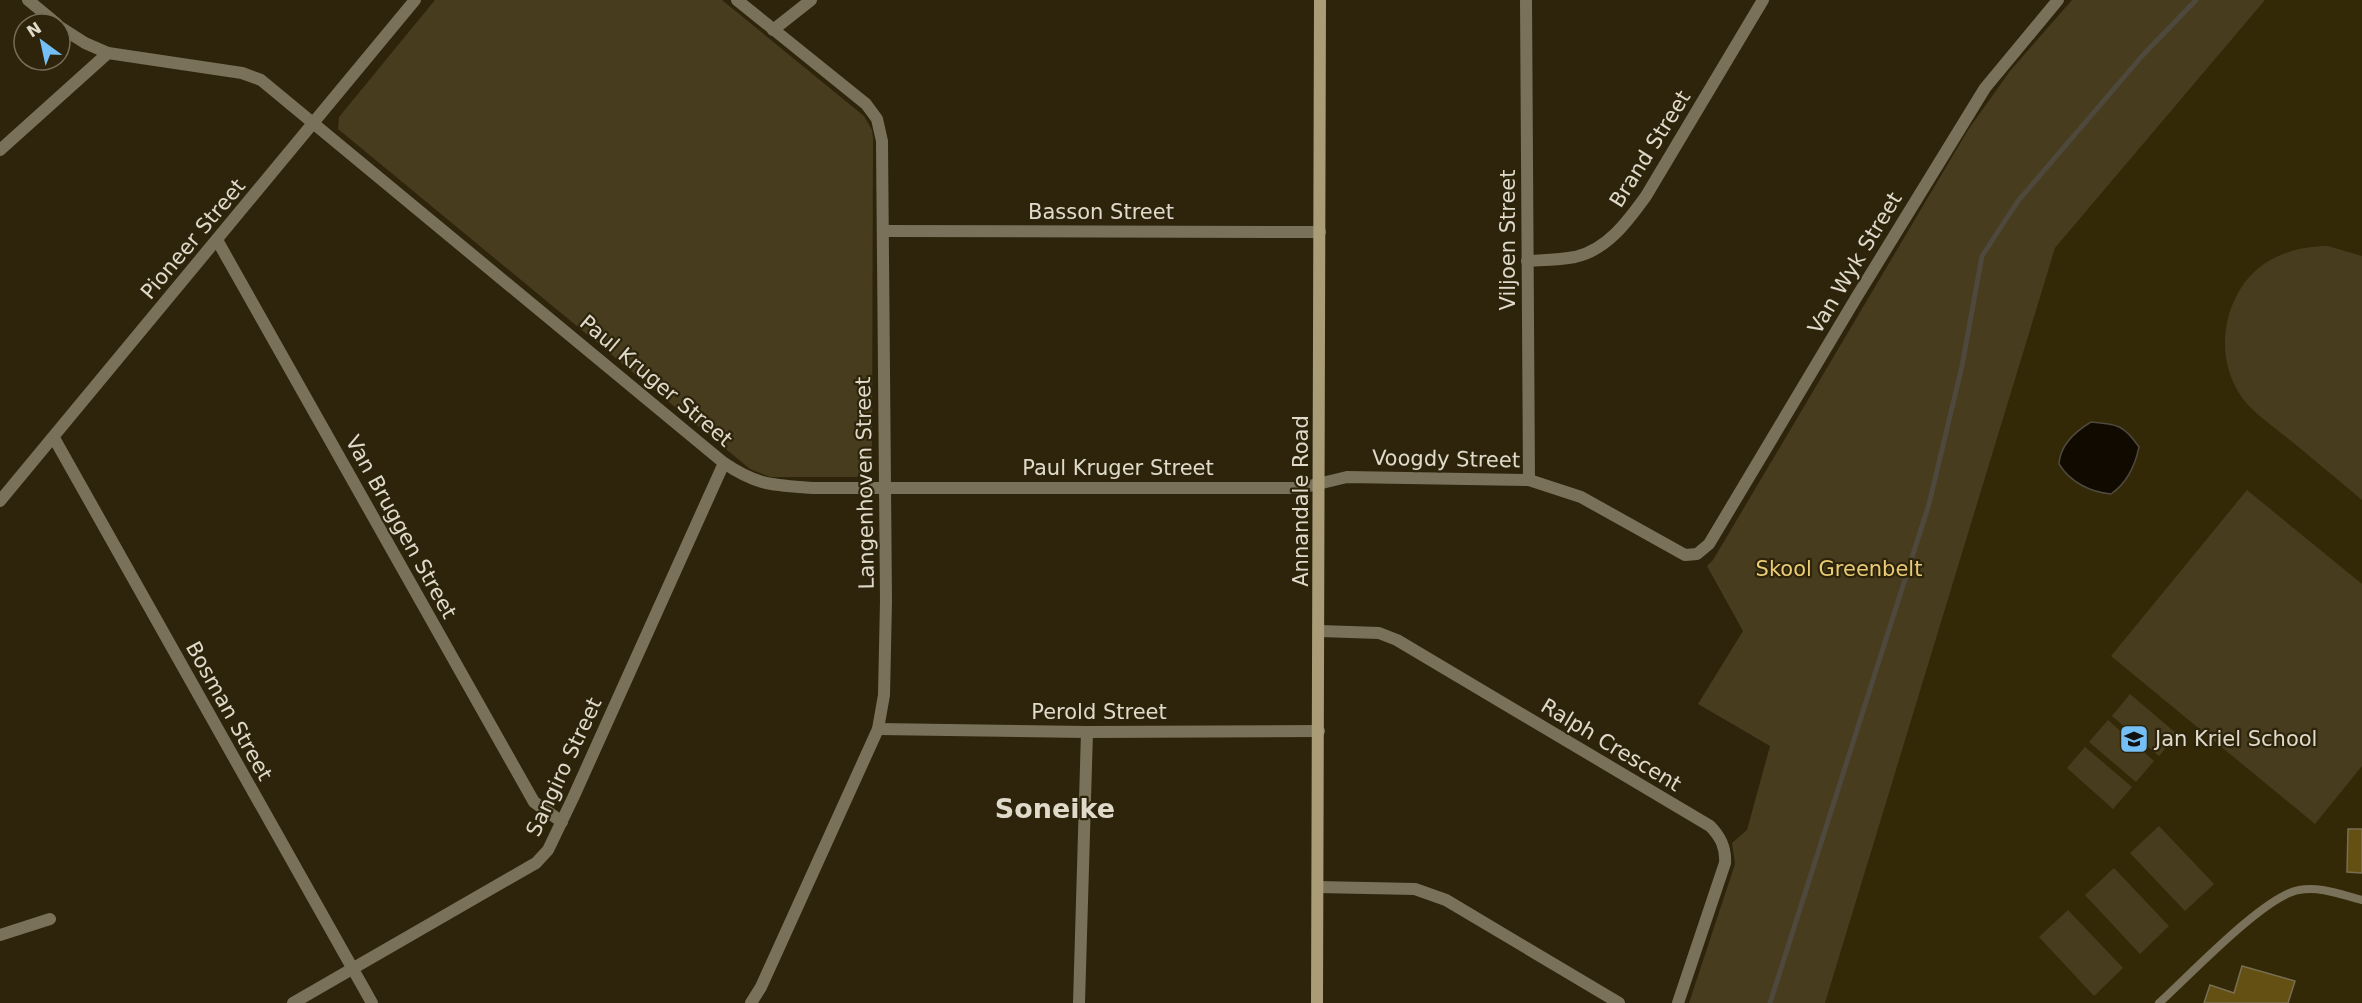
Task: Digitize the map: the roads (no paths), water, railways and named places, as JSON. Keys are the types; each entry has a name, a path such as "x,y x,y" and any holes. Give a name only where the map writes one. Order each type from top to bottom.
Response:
{"street":[{"name":"Paul Kruger Street","path":"27,0 42,12"},
{"name":"Pioneer Street","path":"0,501 415,0"},
{"name":"Langenhoven Street","path":"737,0 866,104 878,119 882,133 884,695 878,729 761,987 751,1003"},
{"path":"773,30 811,0"},
{"name":"Annandale Road","path":"1317,1003 1320,631 1320,0"},
{"name":"Viljoen Street","path":"1526,0 1529,480"},
{"name":"Brand Street","path":"1527,261 1576,257 1593,250 1626,224 1646,196 1763,0"},
{"name":"Van Wyk Street","path":"1697,554 1709,544 1716,534 1856,298 1985,88 2058,0"},
{"name":"Paul Kruger Street","path":"72,34 108,53 249,75 261,80 724,463 750,479 772,485 813,488 885,486 1301,488 1320,483"},
{"path":"0,150 108,53"},
{"name":"Basson Street","path":"883,231 1320,232"},
{"name":"Van Bruggen Street","path":"217,240 534,802 562,822"},
{"name":"Bosman Street","path":"54,438 372,1003"},
{"name":"Sangiro Street","path":"293,1003 536,863 548,850 724,463"},
{"name":"Voogdy Street","path":"1320,483 1347,477 1529,480 1581,497 1685,555 1697,554"},
{"name":"Ralph Crescent","path":"1320,631 1380,633 1397,640 1710,826 1717,833 1724,848 1725,863 1678,1003"},
{"name":"Perold Street","path":"878,729 1087,732 1319,731"},
{"path":"1079,1003 1087,732"},
{"path":"1318,887 1414,889 1430,892 1618,1003"},
{"path":"0,934 50,919"}],"lane":[{"path":"2159,1003 2247,922 2280,896 2308,889 2326,890 2362,900"}],"waterway":[{"path":"1770,1003 1929,504 1962,366 1982,256 2018,201 2142,56 2196,0"}],"place":[{"name":"Jan Kriel School","path":"2134,739"}],"district":[{"name":"Soneike","path":"1055,809"}],"park label":[{"name":"Skool Greenbelt","path":"1839,569"}]}
